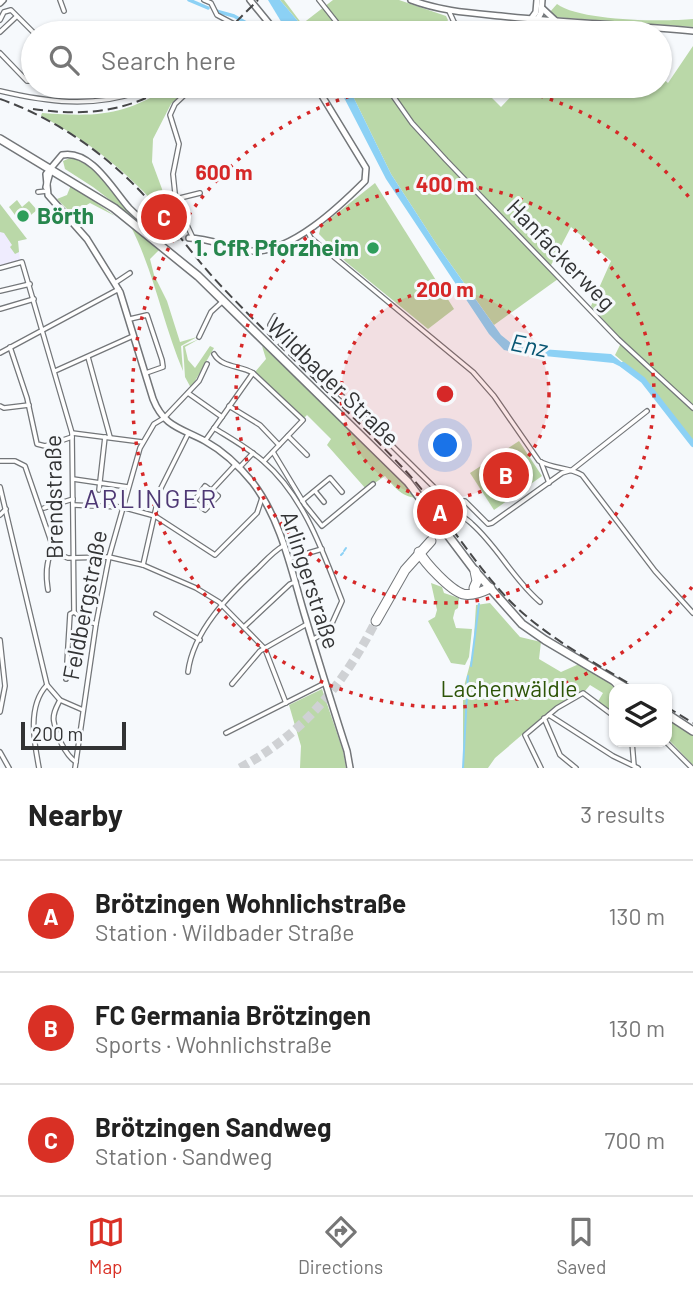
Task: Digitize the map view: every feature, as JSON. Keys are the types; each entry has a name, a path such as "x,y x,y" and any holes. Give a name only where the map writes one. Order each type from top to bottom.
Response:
{"highway":[{"path":"376,621 408,564 430,541"},
{"path":"419,552 427,563 458,591 467,594 488,586"},
{"path":"419,552 426,554 439,575"},
{"path":"408,564 427,563"},
{"path":"474,588 477,581 475,571"},
{"path":"458,591 488,586"}],"main road":[{"path":"250,0 267,21"},
{"path":"411,0 449,10 546,21"},
{"path":"534,20 537,0"},
{"path":"534,20 542,8 542,0"},
{"path":"542,8 556,21"},
{"path":"672,29 693,30"},
{"path":"191,238 207,239 243,250 262,251 287,244 307,231 363,183 367,172 323,98"},
{"name":"Wildbader Straße","path":"0,139 129,219 190,269 408,482 475,571 530,630 619,684"},
{"path":"164,418 156,405 119,289 87,239 52,201 46,189 51,169 57,159 65,154 84,159 107,180 139,218 167,239"},
{"name":"Arlingerstraße","path":"164,418 177,429 205,441 238,466 262,498 288,559 350,768"},
{"path":"672,717 693,731"}],"street":[{"path":"60,0 64,11"},
{"path":"204,0 213,7 217,15 228,21"},
{"path":"319,0 336,21"},
{"path":"0,20 8,10 21,21"},
{"path":"449,10 454,21"},
{"path":"0,32 17,17"},
{"path":"0,53 21,75"},
{"path":"0,91 21,95"},
{"path":"35,98 77,103 116,98"},
{"path":"181,98 170,115 179,144 173,174 176,199 191,238"},
{"name":"Hanfackerweg","path":"394,98 412,123 446,160 623,345 693,408"},
{"path":"38,192 46,189"},
{"path":"176,199 200,193"},
{"path":"307,231 311,238 473,372 494,396 541,462 549,483"},
{"name":"Brendstraße","path":"0,268 22,262 72,435 74,612 69,614 66,678"},
{"path":"115,283 130,273"},
{"path":"0,291 30,284"},
{"path":"0,353 119,289"},
{"path":"0,309 34,299"},
{"path":"199,337 211,312 223,300"},
{"path":"130,319 145,314 163,367 146,373"},
{"path":"275,316 270,325 449,502 453,510 474,525 518,581 540,602"},
{"path":"55,371 135,335"},
{"path":"10,347 29,405 37,444 45,446 72,435 142,442"},
{"path":"214,354 223,363 243,367 253,373 303,420 264,461"},
{"path":"88,357 107,437 99,491"},
{"name":"Feldbergstraße","path":"75,768 96,624 122,507 142,442 154,424 164,418 199,380 207,364"},
{"path":"205,441 253,373"},
{"path":"188,393 222,417"},
{"path":"1,408 29,405"},
{"path":"229,405 260,425 279,445"},
{"path":"449,502 465,501 488,524 492,523 562,473 572,470 648,411"},
{"path":"214,428 264,461 287,487 322,549 342,601 329,630 312,640"},
{"path":"143,565 160,490 188,433"},
{"path":"288,436 307,455"},
{"path":"273,452 302,501 323,526 373,484"},
{"path":"211,491 253,453"},
{"path":"0,461 15,461 25,466 55,553 65,558 110,557 143,565 196,588 221,604 265,649 286,704"},
{"path":"541,462 572,470 585,478 640,553 693,612"},
{"path":"302,501 330,478 342,492"},
{"path":"73,479 128,487"},
{"path":"205,486 211,491 218,496 205,510 194,501 205,486"},
{"path":"0,487 47,685 60,700 83,710"},
{"path":"315,491 324,502"},
{"path":"44,508 73,502 122,507 155,516 215,555 257,513 262,498"},
{"path":"0,515 6,509"},
{"path":"188,672 200,640 221,604 283,546"},
{"path":"288,559 322,549"},
{"path":"48,590 48,558 51,553 55,553"},
{"path":"244,627 295,582"},
{"path":"74,612 84,620 96,624"},
{"path":"156,614 187,635 200,640"},
{"path":"232,684 243,668 265,649 307,624"},
{"path":"0,640 5,687 0,712"},
{"path":"610,678 615,684"},
{"path":"226,733 325,683"},
{"path":"39,768 34,724 39,696 47,685"},
{"path":"541,768 525,735 546,716 583,693 609,712"},
{"path":"60,700 53,721 68,756 76,762"},
{"path":"546,716 636,767"},
{"path":"546,716 560,755 576,768"},
{"path":"633,747 636,767"},
{"path":"671,747 691,768"},
{"path":"0,752 9,768"}],"shaded area":[{"path":"0,204 27,239 18,241 20,260 0,266"}],"green space":[{"path":"280,0 284,0 298,21"},
{"path":"333,0 399,0 446,16 448,20 306,21"},
{"path":"557,4 568,10 602,17 693,19 693,27 672,25 672,21 610,21 554,17 549,13"},
{"path":"693,46 693,441 644,380 615,355 622,341 591,306 611,261 571,227 549,269 558,279 494,325 391,174 354,98 492,98 501,107 510,98 672,98 672,77"},
{"path":"150,98 177,98 171,104 153,139 152,162 167,210 164,214 137,185 107,159 76,136 41,116 42,113 95,114 124,109"},
{"path":"70,158 99,175 139,222 65,169 63,161"},
{"name":"1. CfR Pforzheim","path":"375,183 454,309 428,329 346,262 319,234 321,226"},
{"path":"71,185 115,216 90,203 72,214 57,199 67,195"},
{"name":"Börth","path":"17,200 22,207 29,201 37,210 21,223 9,207"},
{"path":"0,204 27,239 18,241 19,252 15,254 4,233 0,232"},
{"path":"130,225 160,249 150,259 180,342 197,337 181,346 183,371 146,261"},
{"path":"199,339 185,347 188,360 195,368 210,346 214,348 191,388 185,377 183,346"},
{"path":"262,346 315,394 419,498 404,494 385,476 366,489 327,445 331,439 307,415 304,418 255,372 266,359"},
{"path":"519,441 542,476 494,510 470,473"},
{"path":"431,583 442,587 444,593 459,598 453,618 456,628 472,629 469,657 465,665 451,663 428,621 435,617 437,610"},
{"name":"Lachenwäldle","path":"490,603 520,637 541,642 539,659 561,672 579,664 610,683 609,711 597,703 603,693 590,685 585,691 551,710 495,758 488,768 463,768 463,690 473,653 476,605"},
{"path":"322,689 346,768 300,768 301,746 289,705"},
{"path":"672,721 693,735 693,765 672,743"}],"water":[{"path":"268,0 280,0 298,21 281,21"},
{"path":"344,98 354,98 391,174 501,335 512,344 527,348 611,354 629,368 627,370 613,363 504,350 489,334 386,179"}],"waterway":[{"path":"189,0 208,8"},
{"path":"216,11 243,21"},
{"name":"Enz","path":"623,365 643,380 693,444"},
{"path":"471,666 479,604"},
{"path":"463,768 468,676"}],"tunnel":[{"path":"167,239 189,238"},
{"path":"240,768 284,739 320,705 350,666 376,621"}],"railway":[{"path":"237,21 258,0"},
{"path":"33,109 86,112 119,107 145,98"},
{"path":"0,99 42,117 82,141 119,170 160,213 223,288 402,467 508,599 554,637 630,684"},
{"path":"672,710 693,723"}],"place":[{"name":"Börth","path":"23,216"},
{"name":"Brötzingen Sandweg","path":"164,217"},
{"name":"1. CfR Pforzheim","path":"373,248"},
{"name":"FC Germania Brötzingen","path":"506,475"},
{"name":"Brötzingen Wohnlichstraße","path":"440,512"}],"district":[{"name":"ARLINGER","path":"151,499"}]}
